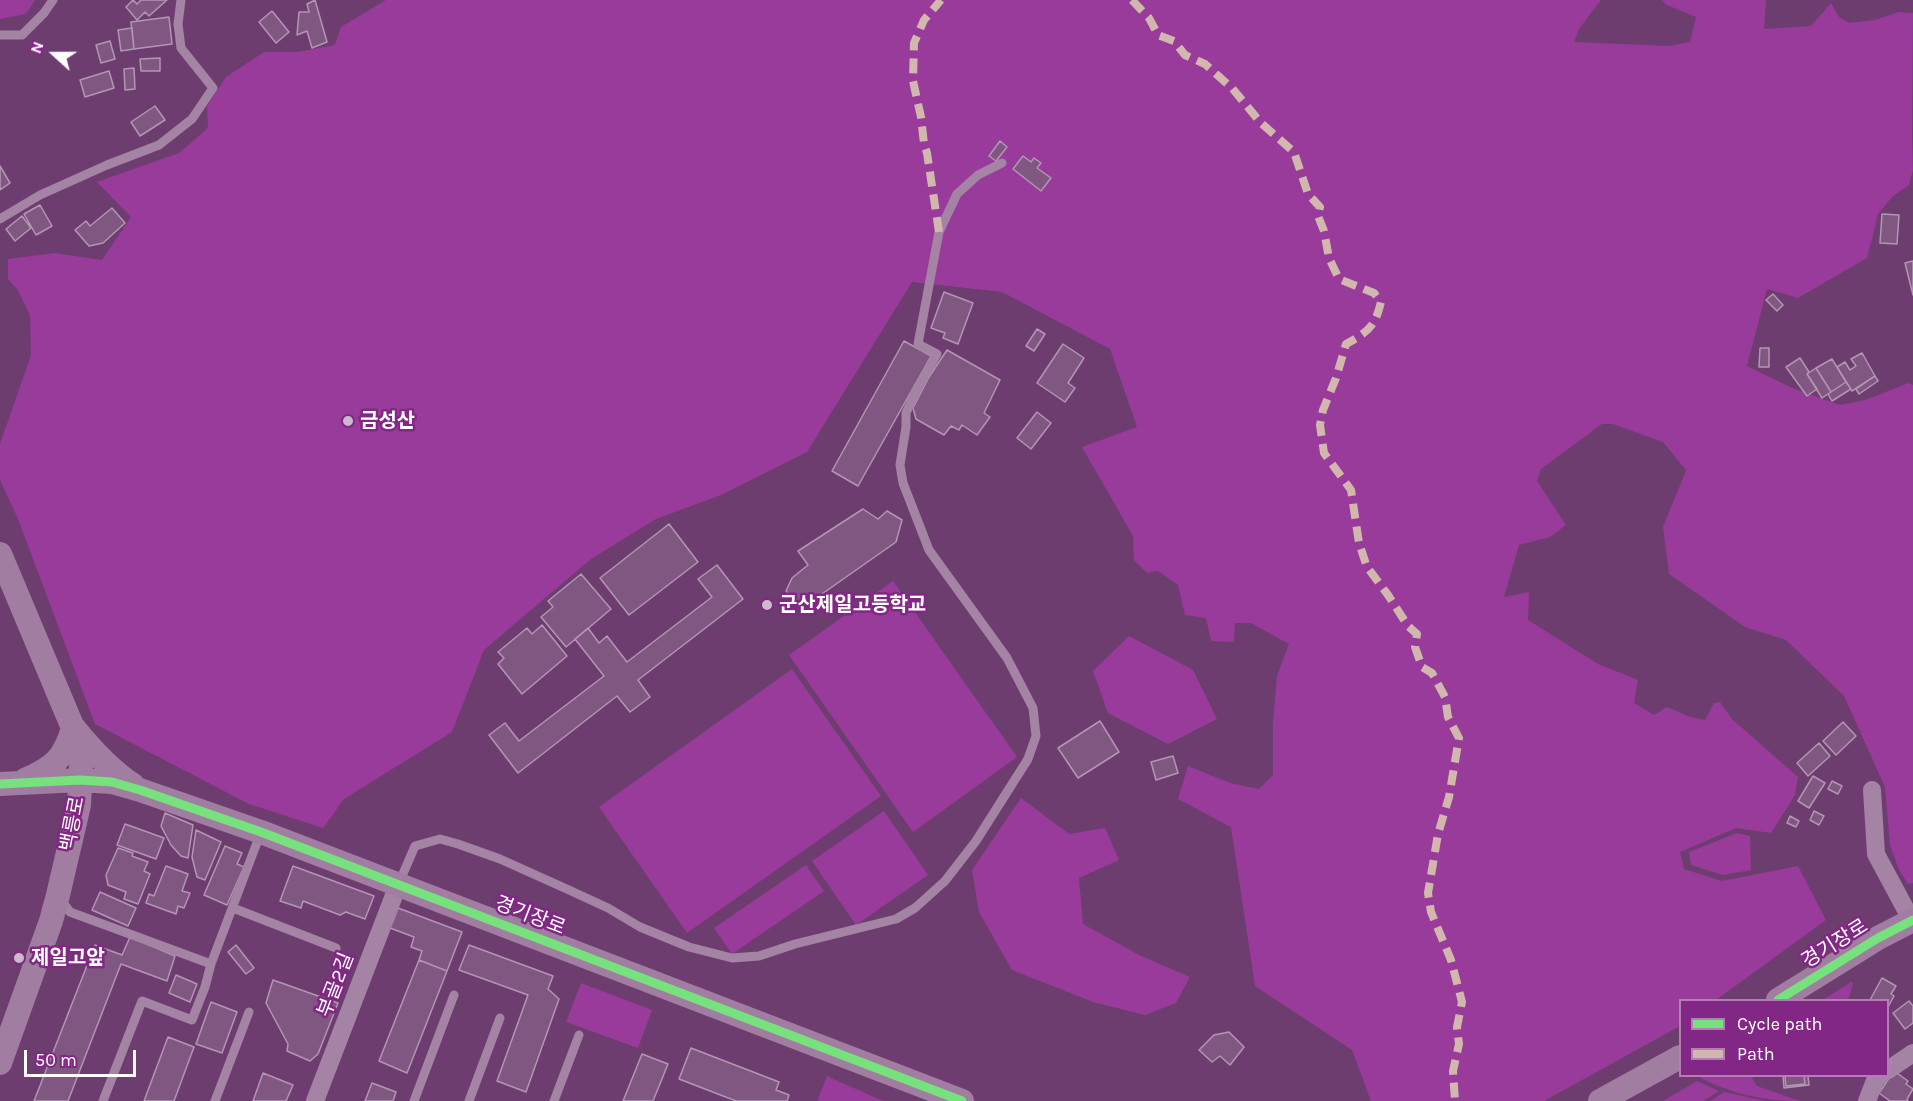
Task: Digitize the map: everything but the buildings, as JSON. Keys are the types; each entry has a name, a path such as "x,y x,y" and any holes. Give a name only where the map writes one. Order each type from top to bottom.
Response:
{"street":[{"name":"백릉로","path":"0,554 73,728 81,765 79,805 51,921 0,1063"},
{"path":"10,783 47,770 68,746 73,728"},
{"path":"73,728 90,748 135,788"},
{"name":"경기장로","path":"10,783 80,780 112,782 135,788 261,832 962,1101"},
{"path":"10,783 42,788 59,796 69,809 73,829"},
{"path":"58,895 93,805 99,798 114,790 135,788"},
{"path":"1872,790 1876,854 1913,921"},
{"name":"부골2길","path":"315,1101 398,885"},
{"name":"경기장로","path":"1780,999 1878,938 1913,921"},
{"path":"1889,1069 1913,1053"},
{"path":"1599,1101 1679,1057"},
{"path":"1866,1101 1878,1077"}],"lane":[{"path":"0,35 22,35 44,13 52,0"},
{"path":"0,219 40,195 159,145 192,119 213,88 181,48 178,24 181,0"},
{"path":"398,885 415,846 440,839 510,864 608,908 640,927 689,947 732,957 759,956 795,944 896,919 915,908 945,881 976,841 1028,759 1036,736 1033,708 1007,658 929,550 903,483 900,465 906,413 938,354 918,344 939,232 957,194 978,175 1002,163"},
{"path":"103,1101 142,1001 192,1020 261,832"},
{"path":"58,895 70,912 212,964"},
{"path":"234,908 336,948"},
{"path":"414,1101 454,995"},
{"path":"215,1101 249,1012"},
{"path":"470,1101 500,1018"},
{"path":"554,1101 579,1035"}],"shaded area":[{"path":"0,0 35,0 26,14 0,19"},
{"path":"386,0 1601,0 1579,29 1574,42 1669,46 1690,42 1696,17 1667,5 1662,0 1766,0 1764,29 1811,26 1831,3 1838,16 1849,23 1875,20 1899,12 1913,13 1913,170 1909,185 1893,196 1878,214 1867,258 1798,298 1767,289 1747,366 1792,388 1840,405 1865,400 1909,383 1913,385 1913,883 1908,884 1899,870 1890,845 1885,787 1844,696 1786,640 1745,627 1669,574 1663,527 1686,470 1663,442 1613,424 1602,424 1541,469 1537,481 1566,525 1550,537 1519,545 1504,597 1529,592 1528,620 1598,664 1638,680 1634,703 1654,715 1667,707 1690,717 1705,720 1714,703 1720,702 1732,719 1798,777 1795,795 1771,833 1736,828 1680,852 1684,869 1722,881 1798,866 1826,920 1717,999 1679,999 1679,1027 1544,1101 1371,1101 1352,1050 1255,986 1231,827 1178,799 1188,766 1230,783 1259,789 1273,775 1273,723 1277,676 1289,644 1251,623 1235,623 1234,642 1211,641 1206,618 1185,615 1178,585 1158,571 1147,573 1134,560 1133,536 1082,447 1137,427 1110,349 1002,292 912,282 807,452 721,495 656,519 591,559 484,650 452,732 344,799 323,828 249,804 95,724 18,519 0,480 0,444 31,355 30,315 17,289 8,279 8,259 55,253 102,260 131,217 97,182 179,153 208,128 207,106 226,77 264,52 298,52 335,45 341,27"},
{"path":"893,581 1017,757 913,832 789,655"},
{"path":"1129,636 1193,670 1217,719 1168,744 1108,713 1093,671"},
{"path":"792,669 881,796 687,933 599,807"},
{"path":"1021,798 1069,834 1105,828 1119,860 1079,878 1083,924 1139,955 1190,977 1176,1003 1145,1015 1093,1002 1012,970 979,912 972,870"},
{"path":"884,811 928,875 856,925 812,861"},
{"path":"1737,833 1750,836 1751,870 1723,875 1691,865 1689,852"},
{"path":"806,865 824,891 732,954 714,928"},
{"path":"1851,982 1853,982 1848,999 1825,999"},
{"path":"581,983 652,1010 638,1048 566,1022"},
{"path":"827,1076 883,1101 817,1101"},
{"path":"1752,1077 1757,1086 1800,1101 1761,1098 1736,1092 1700,1078"},
{"path":"1697,1081 1719,1091 1703,1101 1663,1101"},
{"path":"1724,1092 1765,1101 1710,1101"}],"marked path":[{"path":"939,232 913,81 914,43 924,20 941,0"},
{"path":"1132,0 1149,18 1158,35 1174,41 1185,55 1205,64 1232,88 1261,123 1294,152 1308,194 1320,207 1318,216 1324,231 1329,258 1339,279 1374,293 1381,302 1369,328 1346,344 1320,425 1324,453 1351,490 1359,543 1367,567 1408,626 1417,634 1415,647 1422,667 1432,673 1445,697 1448,717 1459,738 1428,893 1431,912 1451,960 1462,1002 1457,1027 1459,1044 1453,1071 1455,1101"}],"cycle path":[{"path":"0,784 80,780 112,782 140,790 261,832 962,1101"},
{"path":"1780,999 1878,938 1913,920"}],"place":[{"name":"금성산","path":"348,421"},
{"name":"군산제일고등학교","path":"767,605"},
{"name":"제일고앞","path":"19,958"}]}
